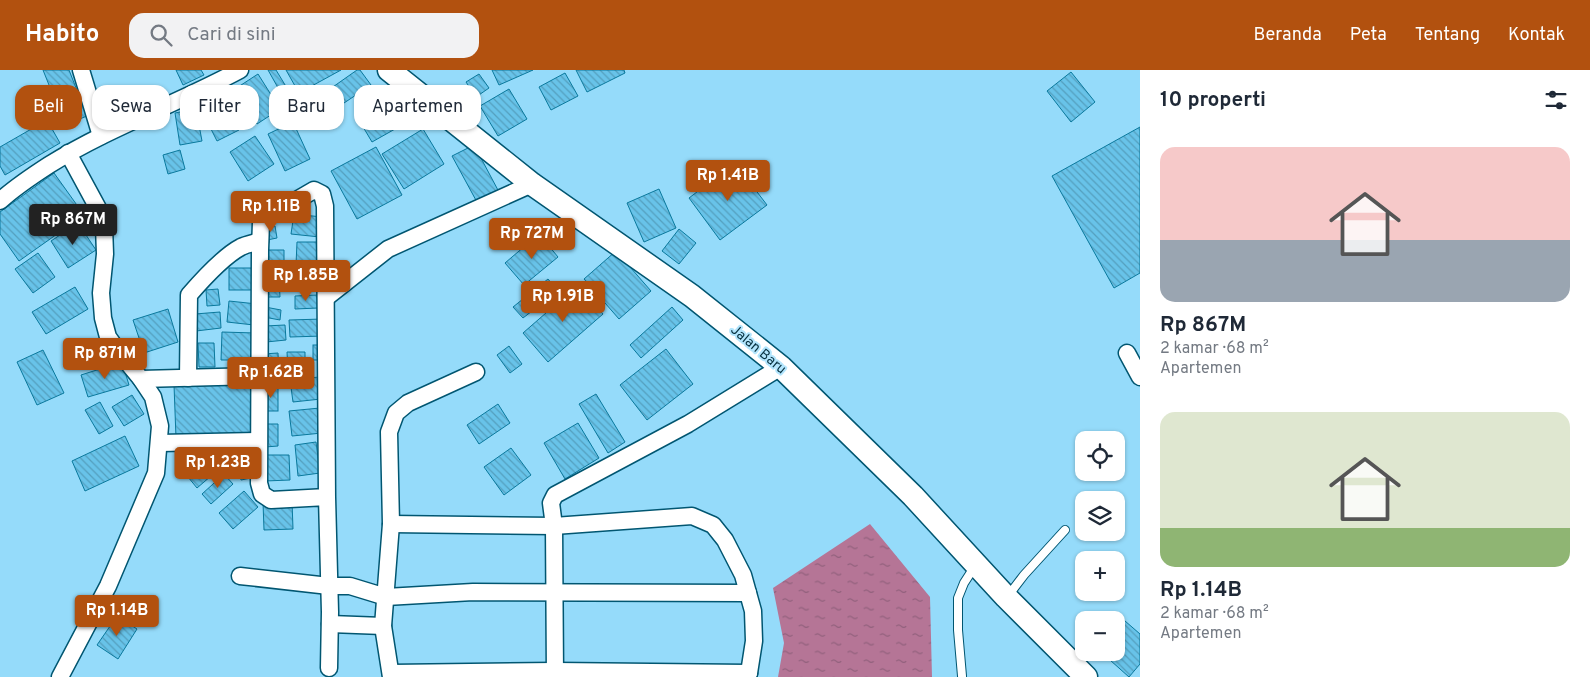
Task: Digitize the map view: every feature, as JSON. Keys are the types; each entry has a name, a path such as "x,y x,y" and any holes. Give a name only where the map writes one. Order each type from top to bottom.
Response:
{"main road":[{"name":"Jalan Baru","path":"389,70 532,184 692,296 781,368 880,462 1006,597 1086,677"}],"street":[{"path":"81,70 101,136"},
{"path":"0,201 32,176 68,153 240,70"},
{"path":"60,677 108,586 156,473 160,443 160,426 153,396 108,337 103,318 101,293 106,254 104,226 100,212 68,153"},
{"path":"327,297 388,249 532,184"},
{"path":"327,497 270,500 262,494 259,483 261,222 314,190 322,194 325,206 329,668"},
{"path":"188,378 189,295 232,253 242,247 260,241"},
{"path":"1127,353 1140,377"},
{"path":"555,674 554,526 551,503 555,495 688,424 781,368"},
{"path":"391,524 554,526 692,516 713,525 725,540 743,575 753,611 754,641 748,675 391,675 383,626 391,524 389,432 396,413 408,403 476,372"},
{"path":"141,379 260,376"},
{"path":"160,443 259,441"},
{"path":"240,576 329,586 356,587 386,597 473,592 748,593"},
{"path":"330,624 383,626"}],"lane":[{"path":"1006,597 1064,530"},
{"path":"962,676 958,630 958,598 964,583 976,564"}],"water":[{"path":"870,524 930,597 932,677 778,677 784,643 773,588"}],"building":[{"path":"43,70 69,70 75,85 49,85"},
{"path":"176,70 201,70 204,75 183,85"},
{"path":"268,70 276,70 285,85 276,85"},
{"path":"286,70 341,70 314,85 294,85"},
{"path":"357,70 360,70 371,85 354,85 354,96 344,103 344,85 336,85"},
{"path":"492,70 533,70 499,85"},
{"path":"576,70 624,70 625,73 587,92"},
{"path":"1071,72 1095,102 1071,122 1047,91"},
{"path":"565,73 578,96 551,110 539,87"},
{"path":"258,74 269,92 269,116 259,123 259,85 241,85"},
{"path":"479,74 489,88 481,94 481,85 468,85 466,82"},
{"path":"509,89 527,119 498,136 481,105"},
{"path":"82,103 87,116 82,118"},
{"path":"180,112 180,130 200,130 202,141 180,145 175,113"},
{"path":"1140,127 1140,273 1114,288 1052,176"},
{"path":"30,130 53,130 60,143 5,175 0,166 0,147"},
{"path":"212,130 239,130 217,141"},
{"path":"276,130 297,130 310,159 285,171 268,134"},
{"path":"365,130 393,130 372,142"},
{"path":"424,130 444,164 404,189 382,154"},
{"path":"255,136 274,164 248,181 230,152"},
{"path":"474,145 499,192 478,204 452,156"},
{"path":"376,147 402,195 357,219 331,171"},
{"path":"180,150 185,169 168,174 163,155"},
{"path":"735,163 767,205 720,240 689,198"},
{"path":"54,173 84,215 19,261 0,234 0,212"},
{"path":"659,189 676,228 644,242 627,203"},
{"path":"294,214 322,217 320,237 291,234"},
{"path":"78,223 96,250 68,268 51,241"},
{"path":"275,226 277,238 267,240 265,228"},
{"path":"679,229 696,243 679,264 662,251"},
{"path":"539,234 558,257 524,285 505,263"},
{"path":"297,242 320,242 320,266 296,265"},
{"path":"264,250 284,250 284,268 265,268"},
{"path":"616,251 651,291 619,319 584,279"},
{"path":"38,253 55,277 33,293 15,269"},
{"path":"229,268 256,268 256,290 229,290"},
{"path":"319,272 320,284 296,286 295,274"},
{"path":"265,278 279,278 280,297 266,297"},
{"path":"548,279 558,291 523,318 513,307"},
{"path":"578,285 603,314 548,362 523,333"},
{"path":"75,287 88,309 46,334 32,312"},
{"path":"218,289 220,305 207,306 206,290"},
{"path":"317,295 318,308 295,309 295,296"},
{"path":"229,301 257,304 254,325 227,322"},
{"path":"265,307 281,310 280,320 264,317"},
{"path":"672,307 683,320 641,358 630,345"},
{"path":"168,309 178,342 144,353 133,320"},
{"path":"220,312 221,328 196,331 195,314"},
{"path":"323,319 323,336 290,337 289,320"},
{"path":"285,325 286,340 266,342 265,326"},
{"path":"222,332 255,333 255,360 221,360"},
{"path":"198,343 214,343 215,367 199,367"},
{"path":"313,345 326,345 326,360 313,360"},
{"path":"509,346 522,364 510,373 497,355"},
{"path":"666,349 693,384 647,420 620,385"},
{"path":"43,350 64,393 37,405 17,362"},
{"path":"287,352 305,352 305,372 288,372"},
{"path":"278,353 279,376 264,377 263,354"},
{"path":"122,362 129,385 88,397 81,375"},
{"path":"319,377 321,399 293,402 290,380"},
{"path":"251,383 253,436 176,438 174,385"},
{"path":"264,387 278,387 278,411 264,411"},
{"path":"596,394 625,442 608,453 579,404"},
{"path":"132,395 144,414 124,426 112,407"},
{"path":"100,402 113,426 99,434 85,410"},
{"path":"498,404 510,423 479,444 467,425"},
{"path":"320,408 322,433 292,436 289,411"},
{"path":"578,423 599,458 565,479 544,443"},
{"path":"265,424 278,424 278,446 265,447"},
{"path":"125,436 139,466 85,491 72,461"},
{"path":"316,442 320,473 298,476 295,445"},
{"path":"249,446 256,477 241,480 234,449"},
{"path":"511,448 531,475 504,495 484,467"},
{"path":"263,455 289,455 290,480 265,481"},
{"path":"209,459 218,470 197,488 188,477"},
{"path":"224,474 233,484 211,504 202,494"},
{"path":"244,491 258,507 233,529 219,513"},
{"path":"292,501 293,529 264,530 263,502"},
{"path":"117,616 137,629 118,659 97,645"},
{"path":"1125,621 1140,634 1140,664 1129,677 1111,661 1125,661"}]}
